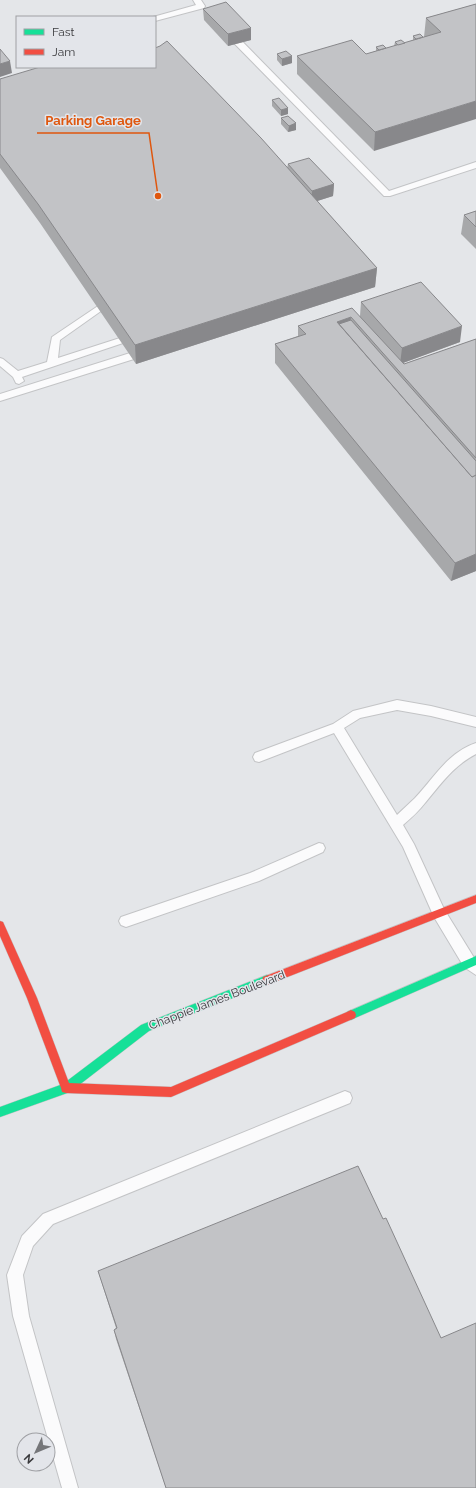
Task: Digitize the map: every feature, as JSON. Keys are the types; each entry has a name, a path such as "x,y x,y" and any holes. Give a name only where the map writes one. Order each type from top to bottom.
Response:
{"street":[{"name":"Chappie James Boulevard","path":"66,1088 144,1028 476,899"},
{"path":"0,925 32,998 66,1088"},
{"path":"0,1112 66,1088 171,1092 474,964"}],"lane":[{"path":"156,19 199,3 210,14"},
{"path":"224,28 387,194 476,164"},
{"path":"52,364 55,339 98,309"},
{"path":"17,375 120,341"},
{"path":"0,398 131,357 158,346"},
{"path":"0,361 17,375 22,391"},
{"path":"259,757 337,727 357,714 397,705 431,711 476,722"},
{"path":"337,727 408,844 439,913 474,964"},
{"path":"396,824 420,801 436,780 458,758 476,748"},
{"path":"126,921 254,876 319,848"},
{"path":"70,1488 21,1316 15,1275 27,1241 48,1219 345,1098"}],"building":[{"path":"226,2 251,28 228,34 203,9"},
{"path":"476,4 476,101 375,132 297,56 352,40 366,54 441,32 426,18"},
{"path":"420,34 423,37 416,39 413,36"},
{"path":"401,40 405,43 398,45 395,42"},
{"path":"167,41 261,138 377,268 135,345 38,204 0,154 0,79 37,68 156,68 156,48"},
{"path":"383,45 386,48 379,50 376,47"},
{"path":"0,49 10,61 0,64"},
{"path":"286,51 292,56 282,59 277,54"},
{"path":"279,98 288,108 281,110 272,100"},
{"path":"288,116 296,123 289,126 281,118"},
{"path":"309,158 334,184 312,191 288,164"},
{"path":"476,211 476,227 464,215"},
{"path":"421,282 462,326 402,348 361,302"},
{"path":"352,308 404,364 476,339 476,458 351,317 337,322 472,477 476,475 476,554 455,563 275,344 306,334 298,326"},
{"path":"351,320 476,461 476,475 472,477 339,324"},
{"path":"358,1166 383,1219 386,1218 441,1338 476,1323 476,1488 166,1488 114,1330 117,1328 98,1271"}],"traffic: fast":[{"path":"351,1015 476,960"},
{"path":"0,1112 66,1088 145,1028 267,980"}],"traffic: jam":[{"path":"267,980 476,899"},
{"path":"0,925 32,998 66,1088"},
{"path":"66,1088 171,1092 351,1015"}],"place":[{"name":"Parking Garage","path":"158,196"}]}
